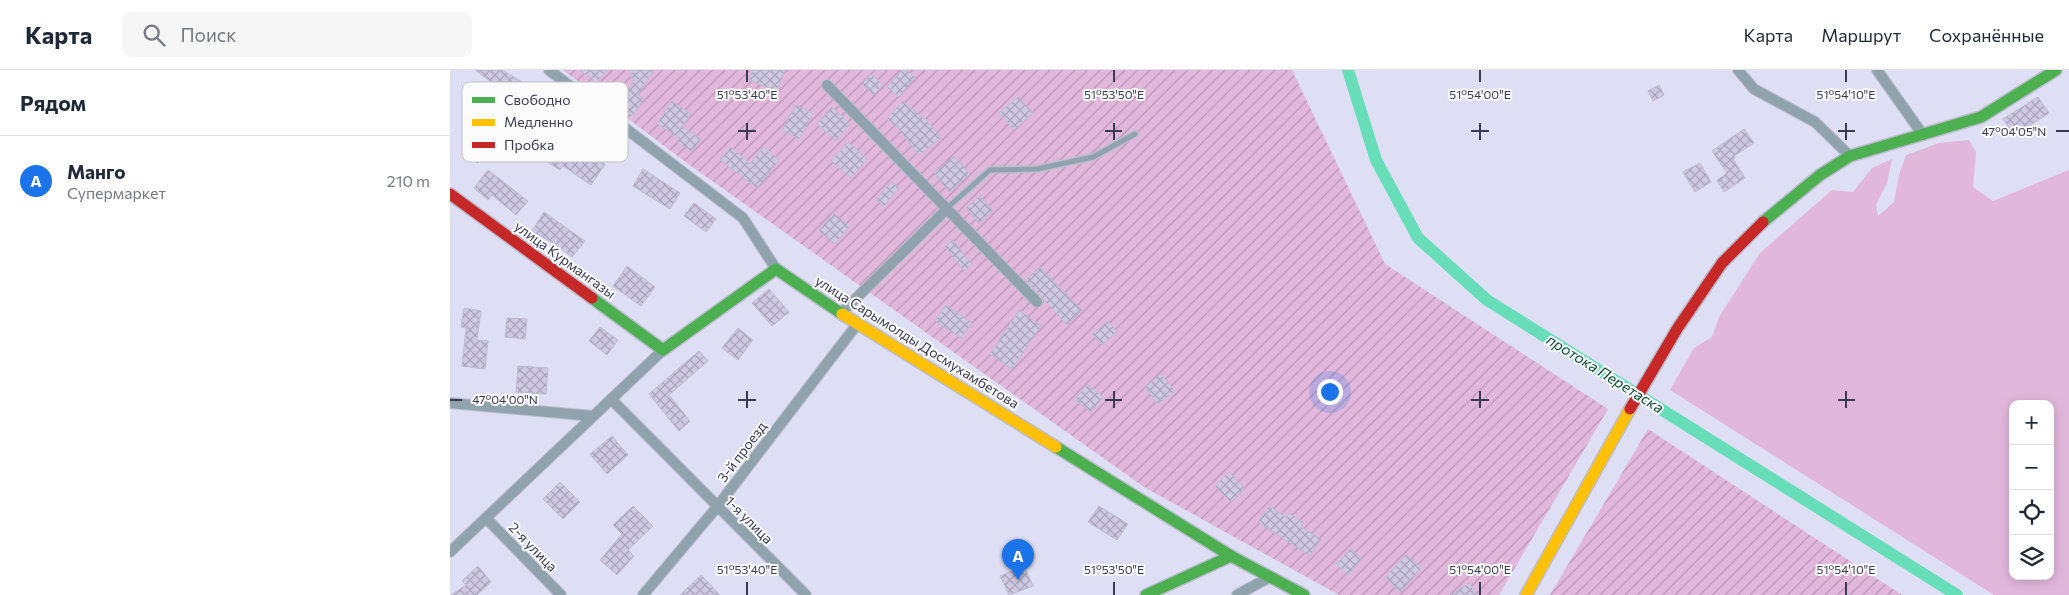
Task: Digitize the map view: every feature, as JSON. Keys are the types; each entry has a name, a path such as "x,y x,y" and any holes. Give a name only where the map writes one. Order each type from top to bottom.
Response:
{"main road":[{"path":"1526,595 1623,422 1678,329 1722,263 1764,222 1820,175 1850,156 1981,117 2056,70"},
{"name":"улица Курмангазы","path":"450,194 663,350"},
{"name":"улица Сарымолды Досмухамбетова","path":"776,269 842,313 1231,556 1304,595"},
{"path":"663,350 776,269"},
{"path":"1146,595 1231,556"}],"street":[{"name":"улица Сарымолды Досмухамбетова","path":"549,70 565,82"},
{"path":"1738,70 1754,89 1814,122 1850,156"},
{"path":"1877,70 1923,135"},
{"path":"827,85 1037,302"},
{"name":"улица Сарымолды Досмухамбетова","path":"628,131 742,218 776,269"},
{"path":"842,313 947,209"},
{"name":"3-й проезд","path":"643,595 717,507 858,323"},
{"path":"450,552 663,350"},
{"name":"1-я улица","path":"611,399 806,595"},
{"path":"450,403 593,416"},
{"name":"2-я улица","path":"486,518 561,595"},
{"path":"1237,595 1270,577"}],"lane":[{"path":"947,209 990,170 1037,169 1094,157 1135,134"}],"shaded area":[{"path":"563,70 1292,70 1385,264 1608,409 1499,595 1339,595 1144,487 691,166 628,119 628,82 579,82"},
{"path":"1969,140 1976,152 1973,187 1993,201 2069,170 2069,595 1994,595 1670,390 1694,348 1712,337 1719,317 1760,253 1832,190 1853,192 1872,168 1892,159 1887,183 1876,205 1878,216 1894,202 1899,175 1906,155 1939,143"},
{"path":"1648,429 1902,595 1550,595"}],"building":[{"path":"475,70 502,70 522,82 491,82"},
{"path":"580,70 607,70 598,82"},
{"path":"634,70 654,70 638,95 644,99 633,116 628,113 628,89 635,79 630,77"},
{"path":"753,70 785,70 777,91 749,80"},
{"path":"902,70 906,70 915,77 899,97 887,87"},
{"path":"871,74 883,85 874,95 862,84"},
{"path":"1659,85 1664,95 1653,101 1648,91"},
{"path":"1018,97 1033,113 1014,130 999,113"},
{"path":"2038,97 2049,113 2014,136 2003,119"},
{"path":"672,101 691,114 682,127 701,139 692,152 677,142 680,138 657,124"},
{"path":"903,101 925,118 941,138 919,155 898,128 887,119"},
{"path":"796,105 813,114 799,139 782,130"},
{"path":"832,107 850,124 836,140 817,124"},
{"path":"1744,129 1754,143 1734,156 1735,158 1733,159 1745,178 1724,192 1717,180 1727,173 1712,151"},
{"path":"848,142 867,159 851,178 831,161"},
{"path":"731,147 750,164 763,147 779,160 757,188 720,160"},
{"path":"954,156 970,174 949,192 934,173"},
{"path":"547,162 602,162 605,164 591,185 563,166 560,170"},
{"path":"1700,163 1711,182 1695,192 1683,172"},
{"path":"643,169 680,193 670,209 633,186"},
{"path":"488,170 528,201 516,215 492,195 488,200 474,188"},
{"path":"891,182 899,188 884,206 876,200"},
{"path":"980,196 993,211 979,223 966,208"},
{"path":"694,203 716,219 706,232 684,216"},
{"path":"544,212 585,241 572,257 532,231"},
{"path":"833,213 850,226 835,244 819,231"},
{"path":"953,240 972,265 964,271 945,247"},
{"path":"627,266 655,287 641,306 613,286"},
{"path":"1040,267 1082,310 1067,325 1026,280"},
{"path":"769,289 789,312 772,326 752,303"},
{"path":"946,305 972,323 961,338 935,321"},
{"path":"464,308 481,311 477,340 488,341 485,369 462,366 466,328 461,327"},
{"path":"1019,310 1041,326 1012,369 990,354"},
{"path":"507,318 527,319 525,339 505,337"},
{"path":"1108,321 1117,332 1102,345 1092,334"},
{"path":"600,327 618,340 607,355 589,341"},
{"path":"738,328 753,340 738,360 722,348"},
{"path":"699,351 708,361 669,395 690,421 679,431 649,394"},
{"path":"518,366 548,368 546,394 516,392"},
{"path":"1161,374 1175,391 1158,404 1145,387"},
{"path":"1087,384 1103,397 1091,412 1075,400"},
{"path":"612,436 628,455 607,474 590,454"},
{"path":"1229,472 1245,488 1231,502 1215,486"},
{"path":"560,482 580,502 563,519 543,499"},
{"path":"633,506 653,526 628,550 634,556 617,575 600,560 622,534 613,525"},
{"path":"1099,506 1128,524 1117,540 1088,522"},
{"path":"1269,506 1286,517 1289,513 1304,523 1301,527 1321,539 1310,556 1258,522"},
{"path":"1351,549 1362,559 1348,575 1336,564"},
{"path":"1406,554 1421,568 1401,592 1385,578"},
{"path":"478,566 491,582 477,595 451,595 466,585 462,581"},
{"path":"1024,566 1033,586 1009,595 1000,576"},
{"path":"701,575 720,595 680,595"},
{"path":"1469,583 1477,595 1451,595"}],"waterway":[{"name":"протока Перетаска","path":"1348,70 1376,160 1418,238 1487,300 1957,595"}],"traffic: fast":[{"path":"1763,222 1820,175 1850,156 1981,117 2056,70"},
{"path":"592,298 663,350 776,269 842,314"},
{"path":"1056,447 1231,556 1304,595"},
{"path":"1146,595 1231,556"}],"traffic: slow":[{"path":"842,314 1056,447"},
{"path":"1526,595 1630,409"}],"traffic: jam":[{"path":"450,194 592,298"},
{"path":"1630,409 1677,329 1722,263 1763,222"}],"place":[{"name":"Манго","path":"1018,580"}]}
